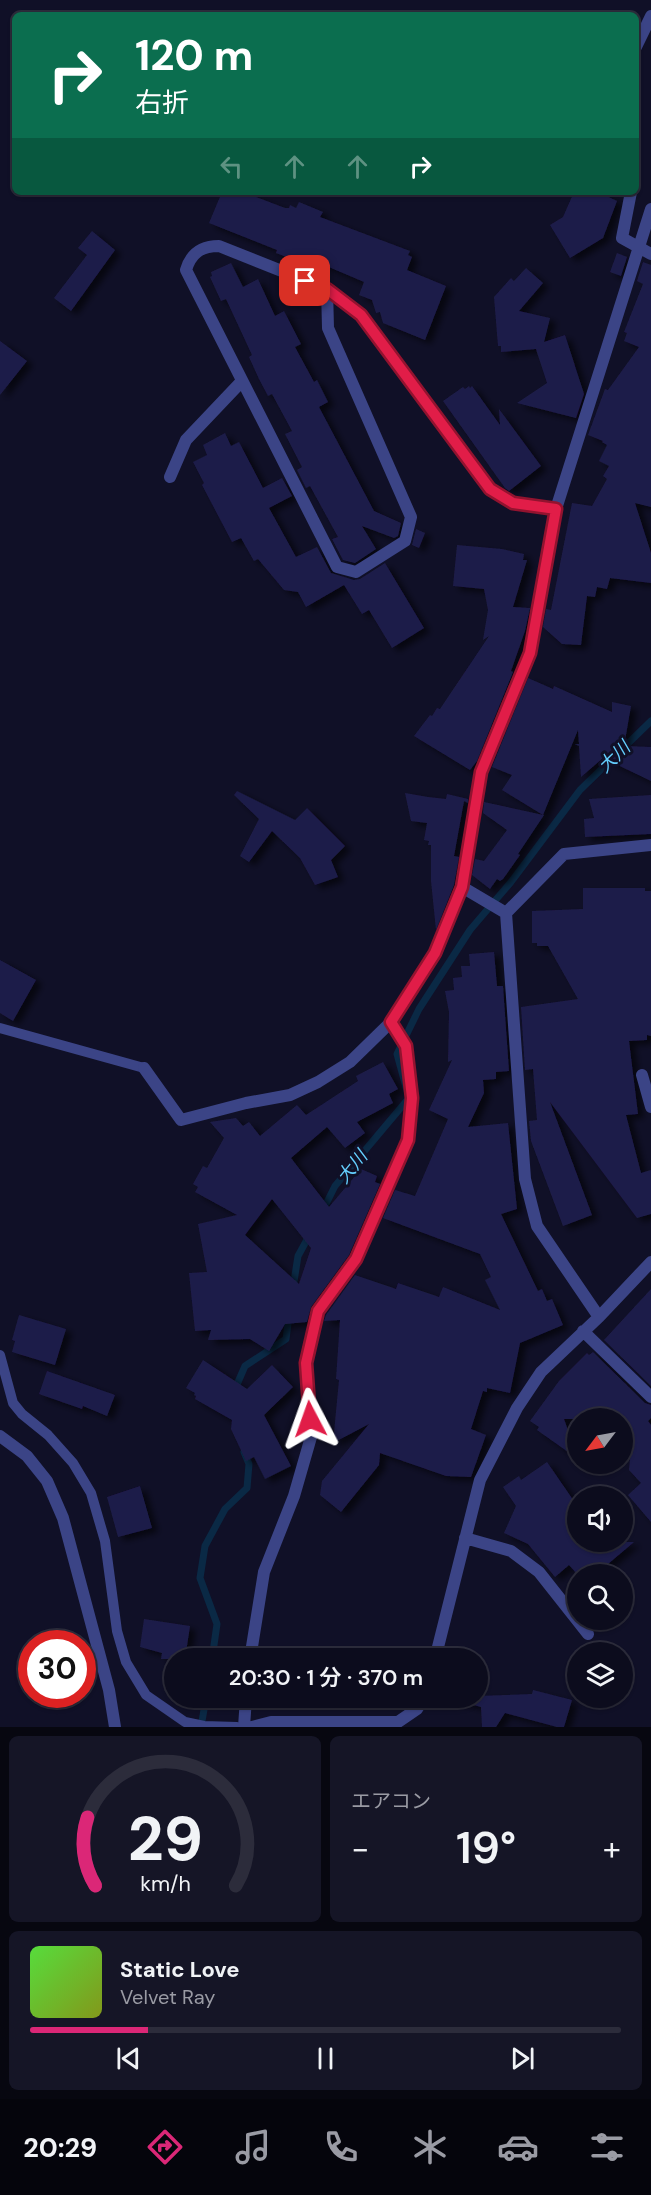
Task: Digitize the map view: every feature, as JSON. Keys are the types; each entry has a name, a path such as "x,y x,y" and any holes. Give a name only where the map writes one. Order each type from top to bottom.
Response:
{"street":[{"path":"639,41 651,16"},
{"path":"630,195 622,238 651,254"},
{"path":"144,1068 181,1120 246,1103 290,1095 318,1082 350,1062 391,1022 435,953 462,887 481,772 530,653 556,509 637,247 651,209"},
{"path":"327,289 328,328 411,517 405,541 356,572 337,567 186,270 189,260 197,251 206,246 219,246 327,289 361,315 490,489 513,503 556,509"},
{"path":"170,477 186,440 242,381"},
{"path":"599,1317 537,1226 525,1179 506,914 564,854 651,845"},
{"path":"462,887 506,914"},
{"path":"252,1648 264,1572 294,1496 311,1437 306,1363 318,1311 356,1259 408,1140 412,1098 406,1046 391,1022"},
{"path":"642,1075 651,1107"},
{"path":"438,1648 480,1480 517,1408 541,1372 599,1317 651,1262"},
{"path":"583,1331 651,1397"},
{"path":"0,1436 27,1456 47,1481 63,1518 109,1689 115,1727"},
{"path":"465,1538 511,1551 539,1572 588,1634"},
{"path":"244,1727 245,1708"},
{"path":"252,1727 271,1722 398,1722 418,1708"}],"lane":[{"path":"0,1028 144,1068"},
{"path":"0,1354 13,1403 22,1414 48,1435 73,1463 91,1493 105,1541 117,1631 126,1662 146,1695 185,1722 204,1726 237,1727"}],"building":[{"path":"221,195 251,195 285,208 289,208 290,205 296,208 299,202 323,212 320,217 410,251 408,255 412,257 407,270 446,286 425,340 383,323 380,312 376,313 372,300 359,295 364,282 317,262 309,260 307,265 276,253 277,250 209,223"},
{"path":"573,195 604,195 617,201 603,238 570,258 550,225 563,217"},
{"path":"92,231 115,250 71,311 54,298 87,255 78,248"},
{"path":"617,253 627,257 621,276 610,272"},
{"path":"643,262 651,265 651,507 635,503 651,553 651,583 610,578 607,589 597,587 595,597 587,596 581,645 562,644 543,627 546,609 551,610 572,503 592,506 607,479 603,476 609,466 599,461 607,445 588,435 605,389 608,390 639,347 624,341 627,333 624,332 643,284 637,281"},
{"path":"231,263 243,287 258,279 275,316 284,311 301,344 295,347 314,382 317,380 328,402 319,407 374,511 401,523 398,536 394,538 362,526 376,549 355,563 343,560 332,539 338,537 310,486 306,488 297,470 302,467 285,434 292,431 272,394 268,396 249,357 252,355 226,299 221,301 210,277 211,272"},
{"path":"526,268 543,283 519,311 550,318 544,342 565,335 584,394 576,418 517,403 547,383 536,349 501,352 501,346 498,346 494,297 511,278 514,281"},
{"path":"0,341 27,361 0,395"},
{"path":"469,386 470,388 472,386 500,425 499,409 541,466 509,491 443,401 463,387 465,389"},
{"path":"225,433 231,446 239,442 263,488 282,478 292,496 269,508 296,557 317,547 331,573 354,580 360,579 385,563 424,628 392,648 369,610 362,614 344,585 306,607 298,592 284,590 258,559 254,561 241,538 232,542 202,485 204,483 193,462 207,455 203,445"},
{"path":"416,529 425,533 419,548 412,545"},
{"path":"457,545 502,549 524,554 523,560 527,560 513,607 530,608 525,631 511,671 513,672 477,761 470,770 414,736 430,715 432,716 437,708 440,709 489,636 483,640 488,610 484,589 453,586"},
{"path":"528,678 553,689 554,686 612,712 612,702 631,706 624,746 651,747 651,781 603,758 581,777 579,746 575,744 579,744 578,730 543,815 502,790 512,775 492,767"},
{"path":"237,791 295,820 307,808 345,846 331,860 338,877 315,885 300,858 272,831 249,862 240,856 259,819 234,795"},
{"path":"405,793 446,799 447,794 468,799 468,803 464,801 454,856 459,857 454,885 436,930 431,881 431,845 428,845 429,841 424,840 427,823 411,821"},
{"path":"651,795 651,834 585,837 584,819 594,818 589,799"},
{"path":"484,802 544,815 503,879 500,881 497,879 490,889 472,875 475,859 484,861 507,830 483,813"},
{"path":"583,888 645,888 645,891 651,891 651,1036 647,1035 647,1040 629,1041 638,1114 626,1115 641,1173 651,1170 651,1214 637,1218 550,1102 592,1215 563,1226 531,1141 529,1121 537,1120 533,1069 525,1070 521,1007 578,999 548,946 537,946 537,943 532,943 532,911 583,909"},
{"path":"494,952 497,986 503,986 509,1071 496,1072 496,1079 483,1080 484,1093 468,1127 508,1123 517,1209 501,1214 538,1291 542,1289 547,1301 552,1299 563,1325 520,1343 510,1393 487,1388 487,1392 483,1391 471,1429 486,1435 471,1477 446,1476 380,1453 379,1465 341,1512 320,1495 322,1481 369,1424 333,1443 339,1380 336,1379 340,1320 324,1321 355,1275 396,1289 398,1283 439,1297 443,1287 500,1310 485,1280 491,1277 480,1254 383,1218 395,1190 415,1196 448,1119 429,1110 452,1060 448,1062 449,1012 445,991 454,990 453,978 462,977 461,966 470,966 469,954"},
{"path":"0,960 36,980 13,1021 0,1013"},
{"path":"383,1062 398,1089 389,1094 393,1103 357,1122 365,1133 345,1148 327,1127 291,1158 329,1207 361,1169 377,1176 375,1182 380,1184 349,1255 311,1307 307,1322 285,1324 269,1351 250,1339 208,1340 211,1330 195,1331 189,1273 207,1272 198,1224 237,1215 195,1192 198,1187 193,1184 203,1166 207,1168 224,1138 210,1122 236,1118 243,1126 249,1122 260,1136 297,1105 306,1115 358,1081 356,1076","holes":["272,1199 311,1248 299,1284 245,1235"]},
{"path":"651,1289 651,1386 604,1340"},
{"path":"19,1315 66,1329 55,1365 12,1352 15,1341 12,1340"},
{"path":"593,1352 645,1403 651,1405 651,1418 648,1421 651,1425 651,1522 633,1501 633,1490 641,1483 633,1474 633,1408 567,1408 567,1419 564,1419 567,1428 567,1451 537,1430 539,1427 530,1421 559,1381 587,1353 589,1355"},
{"path":"203,1360 247,1389 272,1365 293,1387 264,1415 291,1466 265,1479 254,1457 246,1461 231,1429 232,1420 195,1399 195,1393 186,1388"},
{"path":"47,1371 115,1395 107,1416 83,1406 82,1409 39,1394"},
{"path":"547,1462 567,1491 567,1552 622,1552 608,1564 567,1564 567,1567 555,1577 528,1544 504,1533 516,1506 503,1487 519,1476 521,1480"},
{"path":"140,1486 152,1528 118,1537 107,1497"},
{"path":"144,1619 190,1626 187,1648 164,1648 164,1659 161,1659 162,1653 140,1647"},
{"path":"533,1690 567,1699 567,1708 570,1708 564,1727 505,1713 496,1727 482,1727 481,1708 488,1708 488,1696 532,1694"}],"waterway":[{"name":"大川","path":"323,1210 335,1186 409,1098 397,1054 419,1009 470,930 511,882 580,790 651,721"},
{"name":"大川","path":"293,1288 298,1256 309,1236"},
{"name":"大川","path":"235,1389 245,1366 286,1339 289,1316"},
{"name":"大川","path":"214,1648 217,1624 200,1578 205,1546 225,1509 247,1488 249,1464 244,1452"},
{"name":"大川","path":"201,1727 204,1708"}],"route":[{"path":"305,281 327,289 361,315 490,489 513,503 556,509 530,653 481,772 462,887 435,953 391,1022 406,1046 412,1098 408,1140 356,1259 318,1311 306,1363 310,1419"}]}
